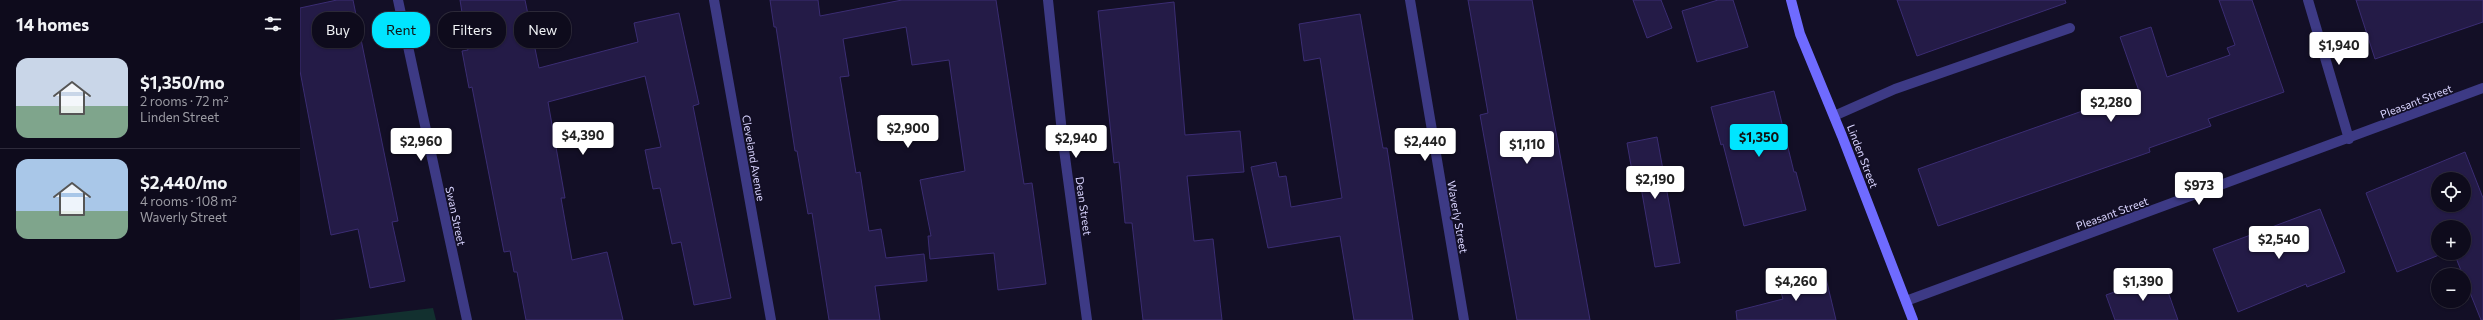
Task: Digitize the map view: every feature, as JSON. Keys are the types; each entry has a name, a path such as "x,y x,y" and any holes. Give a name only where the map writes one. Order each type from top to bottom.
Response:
{"street":[{"name":"Swan Street","path":"398,0 467,320"},
{"name":"Cleveland Avenue","path":"714,0 771,320"},
{"name":"Dean Street","path":"1048,0 1063,142 1087,320"},
{"name":"Waverly Street","path":"1410,0 1464,320"},
{"name":"Linden Street","path":"1791,0 1800,34 1834,116 1913,320"},
{"path":"2308,0 2349,139"},
{"path":"1834,116 1895,89 2070,28"},
{"name":"Pleasant Street","path":"1906,301 2349,139 2483,88"}],"green space":[{"path":"433,308 436,320 333,320"}],"building":[{"path":"337,0 353,0 355,12 312,12 312,48 363,48 398,221 392,222 405,281 370,288 358,229 331,235 300,71 300,8"},
{"path":"460,0 525,0 527,12 514,12 514,48 535,48 539,68 638,42 634,23 679,13 699,104 693,106 731,298 694,305 681,242 672,244 660,188 653,189 645,150 661,147 645,76 548,102 565,198 561,198 572,260 607,252 623,320 526,320 517,272 514,272 510,251 504,252 472,87 469,88 462,51 468,50 468,48 506,48 506,12 462,12"},
{"path":"770,0 818,0 820,16 902,0 996,0 1024,184 1032,183 1046,284 998,290 994,253 930,259 928,236 931,236 920,180 965,171 949,60 912,65 906,27 843,39 849,76 840,77 856,173 860,172 869,231 881,229 886,258 924,254 927,281 875,286 880,320 829,320 812,213 808,214 797,151 795,151 776,27 774,27"},
{"path":"1468,0 1532,0 1590,320 1517,320 1480,115 1488,113"},
{"path":"1633,0 1661,0 1672,28 1647,38"},
{"path":"1718,0 1733,0 1748,47 1697,62 1682,11"},
{"path":"1897,0 2065,0 2066,3 1917,56"},
{"path":"2219,0 2252,0 2284,92 2208,119 2211,126 2149,148 2150,152 1938,226 1918,169 2139,91 2120,37 2151,27 2167,77 2230,55 2227,48 2235,45"},
{"path":"2356,0 2483,0 2483,22 2375,59"},
{"path":"1174,2 1185,135 1240,131 1244,172 1187,176 1194,241 1213,239 1222,320 1143,320 1132,223 1125,223 1119,162 1114,163 1098,11"},
{"path":"1360,14 1383,148 1387,148 1413,320 1354,320 1340,236 1268,248 1251,167 1276,162 1279,177 1286,176 1291,207 1342,198 1320,58 1304,61 1299,24"},
{"path":"1774,91 1794,172 1796,172 1806,210 1744,226 1723,144 1721,145 1711,107"},
{"path":"1657,137 1680,263 1655,267 1638,170 1632,171 1627,143"},
{"path":"2465,152 2483,198 2483,320 2481,320 2471,295 2471,268 2460,268 2457,260 2471,260 2471,220 2431,220 2431,258 2397,272 2366,193"},
{"path":"2320,209 2345,272 2307,287 2306,284 2238,312 2213,249"},
{"path":"1824,270 1836,320 1737,320 1736,311 1783,299 1778,282"},
{"path":"2162,275 2178,320 2115,320 2106,295"}]}
